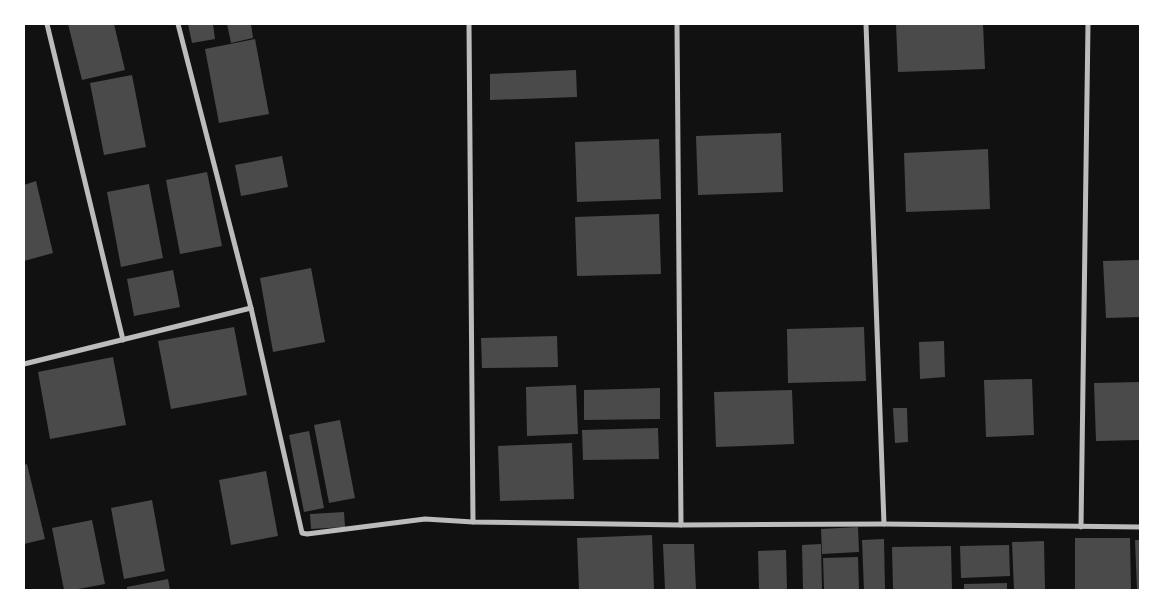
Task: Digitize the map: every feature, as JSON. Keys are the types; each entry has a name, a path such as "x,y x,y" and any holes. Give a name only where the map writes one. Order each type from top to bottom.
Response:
{"street":[{"path":"47,24 122,340"},
{"path":"178,24 251,308 302,533 307,534 426,519 473,522 680,525 884,524 1140,527"},
{"path":"469,24 473,522"},
{"path":"677,24 680,525"},
{"path":"866,24 884,524"},
{"path":"1081,527 1088,24"},
{"path":"24,364 251,308"}],"building":[{"path":"68,24 114,24 125,70 82,80"},
{"path":"188,24 213,24 215,39 192,43"},
{"path":"227,24 251,24 253,38 231,43"},
{"path":"896,24 983,24 985,69 898,72"},
{"path":"255,39 269,114 219,123 205,49"},
{"path":"576,70 577,97 490,100 490,74"},
{"path":"132,75 146,147 104,155 90,83"},
{"path":"781,133 783,192 698,195 696,136"},
{"path":"659,139 661,199 577,202 575,142"},
{"path":"988,149 990,209 906,212 904,153"},
{"path":"282,156 288,187 241,196 235,165"},
{"path":"207,172 222,246 180,254 166,180"},
{"path":"36,181 53,253 24,261 24,185"},
{"path":"149,184 163,258 121,267 107,192"},
{"path":"659,214 661,274 577,276 575,217"},
{"path":"1140,260 1140,317 1106,318 1103,261"},
{"path":"311,268 325,342 273,352 260,278"},
{"path":"173,270 180,307 134,316 127,279"},
{"path":"234,327 247,395 171,409 158,341"},
{"path":"864,327 866,381 788,383 787,329"},
{"path":"557,336 558,367 482,368 481,338"},
{"path":"944,341 945,377 920,379 919,342"},
{"path":"113,357 126,425 50,439 38,372"},
{"path":"1032,379 1034,435 986,437 984,380"},
{"path":"1140,382 1140,440 1096,441 1094,383"},
{"path":"576,385 578,434 527,436 526,387"},
{"path":"660,388 660,419 584,420 584,390"},
{"path":"792,390 794,444 716,447 714,392"},
{"path":"893,408 907,408 908,442 895,443"},
{"path":"340,420 355,498 329,503 314,425"},
{"path":"658,428 659,459 583,460 582,430"},
{"path":"309,431 324,508 304,512 289,435"},
{"path":"572,443 574,499 500,501 498,446"},
{"path":"27,464 45,539 24,544 24,465"},
{"path":"266,471 278,536 231,545 219,480"},
{"path":"152,500 165,571 124,579 111,508"},
{"path":"344,512 345,527 311,529 310,514"},
{"path":"92,520 105,584 64,590 52,528"},
{"path":"858,527 859,552 822,554 821,529"},
{"path":"652,535 654,590 579,590 577,538"},
{"path":"1075,538 1130,538 1131,590 1075,590"},
{"path":"884,539 885,590 864,590 862,540"},
{"path":"1135,540 1140,540 1140,590 1137,590"},
{"path":"1044,541 1045,590 1014,590 1012,542"},
{"path":"663,544 694,544 696,590 665,590"},
{"path":"821,544 822,590 803,590 802,545"},
{"path":"1009,545 1010,576 961,578 960,546"},
{"path":"951,546 952,590 893,590 892,547"},
{"path":"786,550 787,590 759,590 758,551"},
{"path":"858,557 859,590 824,590 823,558"},
{"path":"168,579 170,590 127,590 127,587"},
{"path":"1007,583 1007,590 964,590 964,584"}]}
